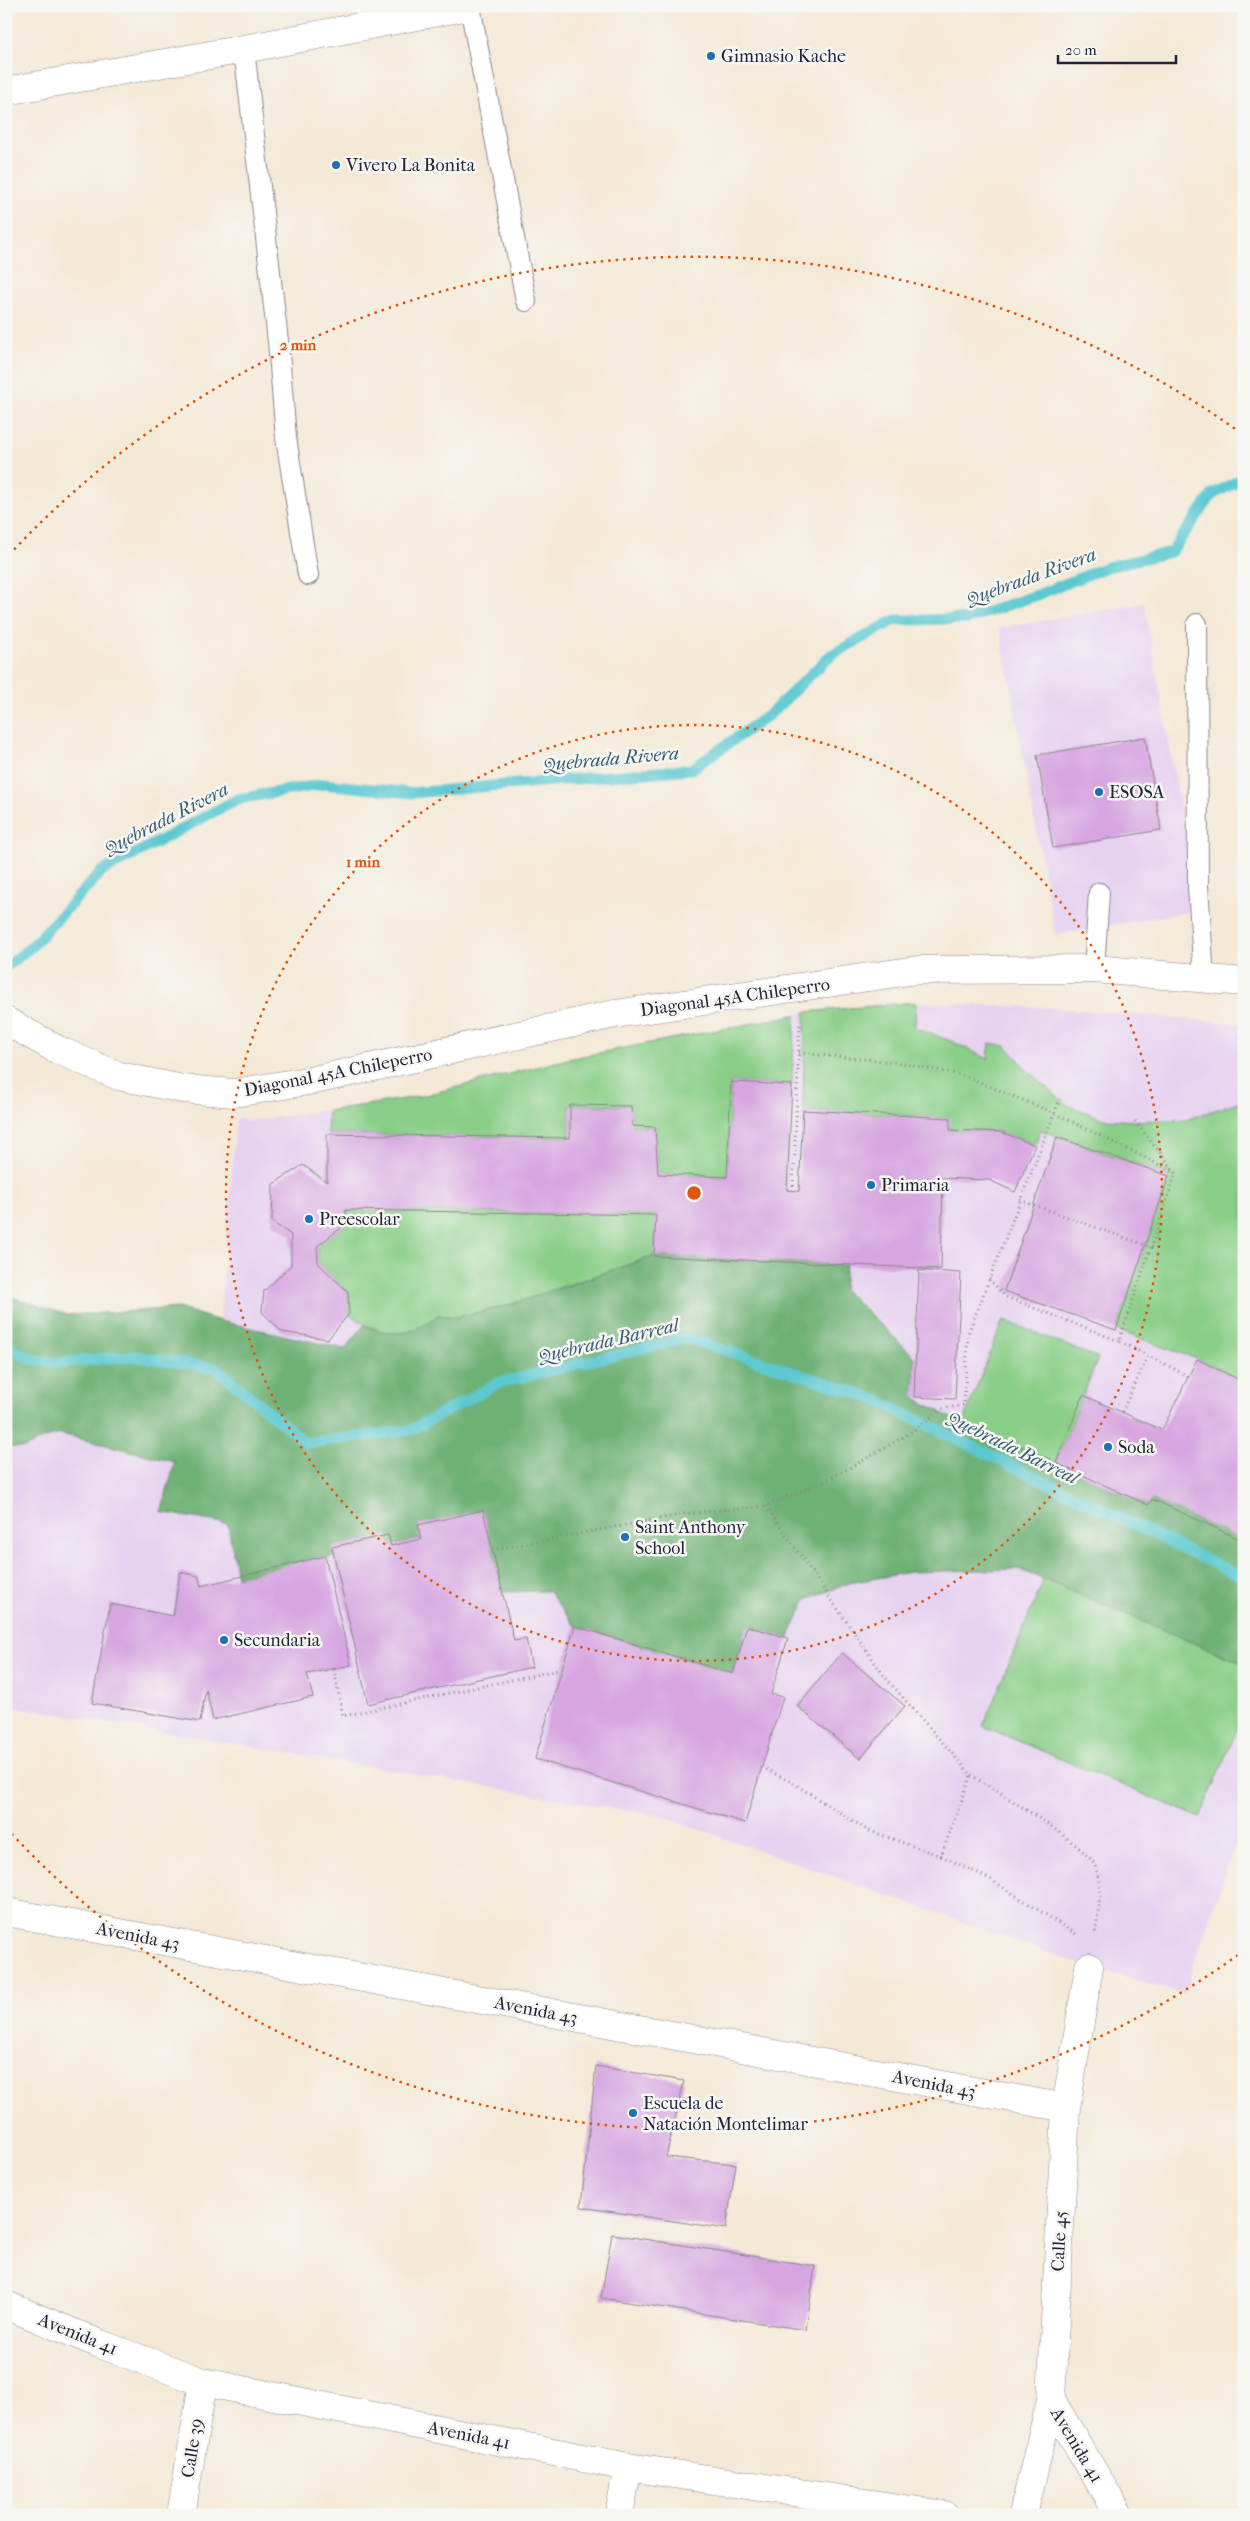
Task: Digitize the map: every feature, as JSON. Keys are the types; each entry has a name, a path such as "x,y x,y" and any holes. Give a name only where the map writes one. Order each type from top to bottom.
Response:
{"street":[{"path":"6,91 244,49 469,6"},
{"name":"Diagonal 45A Chileperro","path":"6,1020 58,1050 119,1076 183,1089 234,1093 314,1080 615,1014 917,970 1094,969 1244,982"},
{"name":"Avenida 43","path":"6,1912 1066,2108"},
{"name":"Calle 45","path":"1023,2515 1051,2400 1066,2108 1091,1956"},
{"name":"Avenida 41","path":"6,2305 100,2344 203,2382 628,2466 945,2515"},
{"name":"Calle 39","path":"181,2515 203,2382"},
{"name":"Avenida 41","path":"1051,2400 1120,2515"},
{"path":"619,2515 628,2466"}],"lane":[{"path":"469,6 526,301"},
{"path":"244,49 278,341 286,438 308,575"},
{"path":"1197,624 1198,886 1204,978"},
{"path":"1094,969 1099,893"}],"path":[{"path":"793,1191 802,987"},
{"path":"799,1053 895,1062 962,1074 1054,1113 1176,1173"},
{"path":"492,1550 684,1514 766,1506 825,1481 910,1433 941,1409 964,1405 968,1334 1060,1099"},
{"path":"1136,1121 1176,1173"},
{"path":"1119,1341 1153,1248 1176,1173"},
{"path":"1020,1200 1153,1248"},
{"path":"990,1278 1006,1297 1119,1341 1188,1376"},
{"path":"1122,1412 1148,1356"},
{"path":"762,1767 793,1783 867,1830 941,1856 990,1879 1091,1956 1100,1890 1095,1865 1090,1856 1047,1824 971,1775 885,1677 766,1506"},
{"path":"334,1669 343,1716 562,1669"},
{"path":"941,1856 971,1775"}],"shaded area":[{"path":"1144,603 1199,910 1055,935 1000,628"},
{"name":"Saint Anthony School","path":"916,1002 1058,1008 1244,1024 1244,1818 1184,1994 1089,1967 665,1817 6,1705 6,1345 216,1368 236,1119 252,1121 421,1096 568,1059 794,1014"}],"green space":[{"path":"916,1002 915,1028 951,1041 988,1059 990,1043 1006,1046 1032,1075 1067,1105 1104,1119 1135,1121 1188,1119 1244,1100 1244,1382 1197,1359 1116,1330 1169,1176 1040,1130 1035,1145 1001,1132 950,1130 949,1118 803,1110 805,1012"},
{"path":"795,1015 792,1085 731,1082 727,1177 658,1174 655,1127 632,1126 631,1106 570,1105 570,1138 327,1134 328,1111 422,1096 568,1059"},
{"path":"346,1210 656,1215 654,1256 506,1306 457,1317 438,1315 427,1324 405,1333 383,1332 360,1322 349,1314 348,1292 318,1263 317,1246 345,1225"},
{"path":"654,1256 846,1265 843,1289 915,1357 914,1397 962,1424 1056,1463 1148,1505 1152,1499 1244,1541 1244,1664 1018,1569 910,1572 850,1583 807,1599 788,1638 747,1626 733,1674 575,1626 548,1591 502,1592 483,1511 418,1525 421,1539 391,1546 388,1535 332,1547 334,1556 237,1577 228,1524 161,1512 175,1462 61,1434 42,1439 25,1448 6,1447 6,1295 68,1315 179,1308 220,1321 345,1349 364,1325 393,1333 412,1330 421,1327 438,1315 457,1317 506,1306"},
{"path":"1003,1320 1098,1358 1056,1463 962,1424"},
{"path":"1044,1579 1244,1664 1244,1713 1200,1818 983,1726"}],"building":[{"name":"ESOSA","path":"1145,737 1161,830 1053,848 1037,755"},
{"path":"731,1082 792,1085 787,1190 799,1191 803,1110 950,1118 950,1130 1001,1132 1035,1145 1015,1192 989,1180 943,1178 941,1269 654,1256 656,1215 346,1210 345,1225 317,1246 318,1263 348,1292 349,1314 328,1339 282,1332 262,1312 264,1291 291,1265 291,1235 272,1222 273,1184 303,1165 327,1182 327,1134 570,1138 570,1105 631,1106 632,1126 655,1127 658,1174 727,1177"},
{"path":"1057,1137 1169,1176 1116,1330 1004,1291"},
{"path":"919,1270 961,1273 955,1399 914,1397"},
{"path":"1197,1359 1244,1382 1244,1541 1152,1499 1148,1505 1056,1463 1083,1395 1162,1430"},
{"name":"Secundaria","path":"483,1510 514,1641 526,1639 532,1667 368,1704 332,1547 388,1535 391,1546 421,1539 418,1525"},
{"name":"Secundaria","path":"325,1556 351,1665 307,1674 313,1697 213,1720 206,1689 200,1722 92,1703 110,1604 173,1616 180,1572 198,1576 201,1586"},
{"path":"575,1626 733,1674 747,1626 788,1638 771,1694 783,1697 745,1823 535,1759"},
{"path":"842,1653 905,1706 860,1759 797,1706"},
{"path":"596,2066 684,2081 666,2157 736,2164 726,2229 581,2207"},
{"path":"612,2234 815,2266 806,2330 601,2298"}],"waterway":[{"name":"Quebrada Rivera","path":"6,967 32,946 101,872 238,799 324,784 411,793 692,769 770,714 831,655 895,620 967,619 1037,595 1107,567 1171,552 1213,494 1244,478"},
{"name":"Quebrada Barreal","path":"6,1345 29,1359 59,1363 133,1356 216,1368 306,1443 411,1430 498,1383 687,1338 872,1398 1244,1578"}],"place":[{"name":"Gimnasio Kache","path":"711,56"},
{"name":"Vivero La Bonita","path":"336,165"},
{"name":"ESOSA","path":"1099,792"},
{"name":"Primaria","path":"871,1185"},
{"name":"Preescolar","path":"309,1219"},
{"name":"Soda","path":"1108,1447"},
{"name":"Saint Anthony School","path":"625,1537"},
{"name":"Secundaria","path":"224,1640"},
{"name":"Escuela de Natación Montelimar","path":"633,2113"}]}
